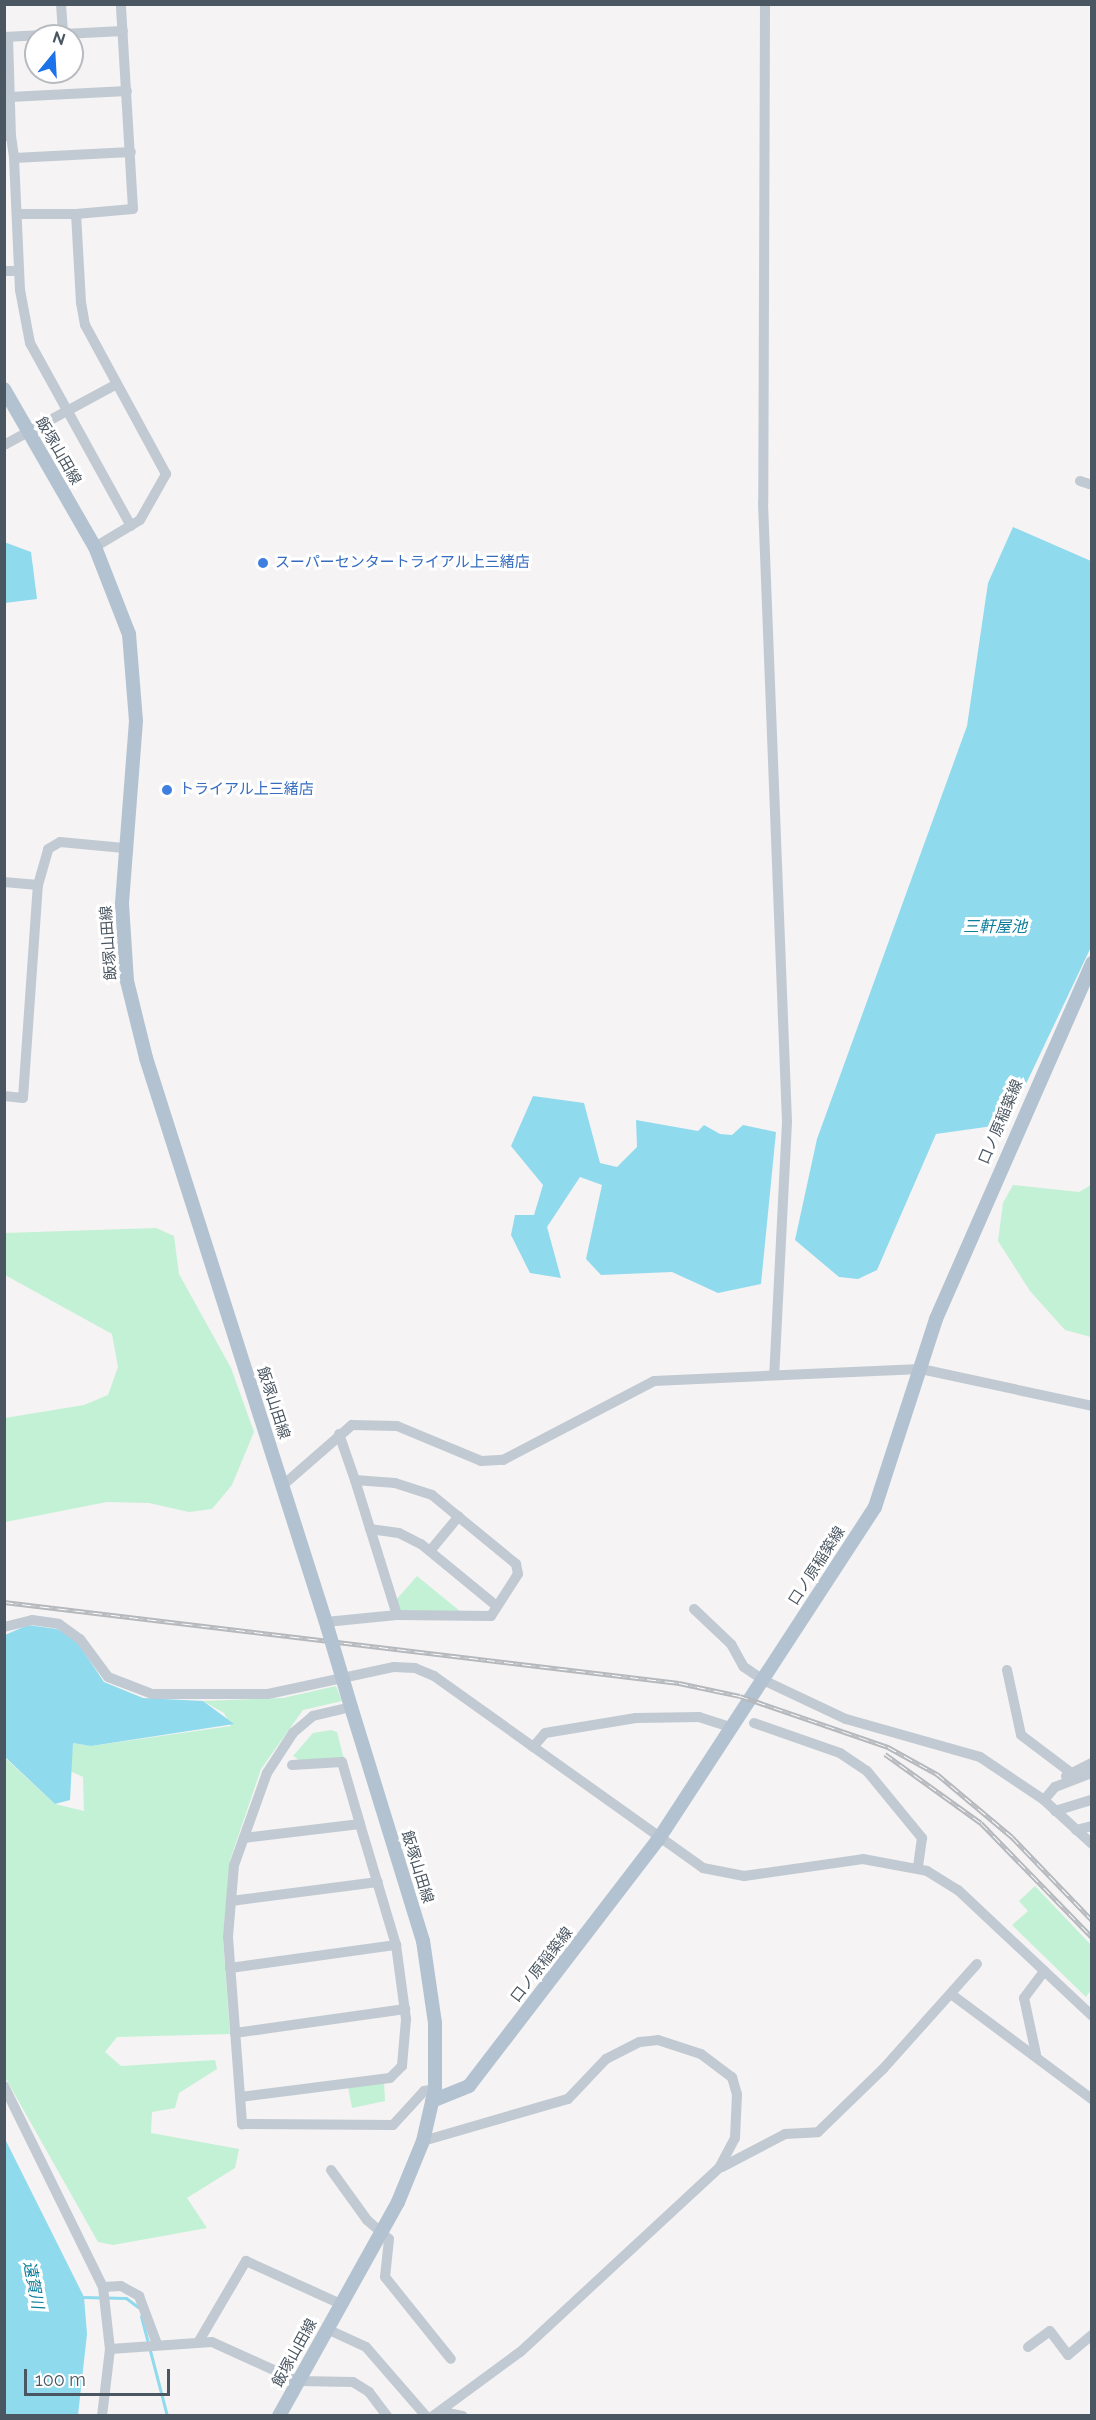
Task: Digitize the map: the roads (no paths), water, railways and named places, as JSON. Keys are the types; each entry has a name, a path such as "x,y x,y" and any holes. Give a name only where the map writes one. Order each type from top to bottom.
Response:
{"main road":[{"name":"飯塚山田線","path":"4,389 95,547 129,634 136,678 124,848 123,949 146,1058 326,1624 423,1941 434,2013 433,2095 423,2142 382,2230 279,2415"},
{"name":"口ノ原稲築線","path":"433,2095 469,2086 658,1840 874,1507 967,1244 1092,963"}],"street":[{"path":"61,4 62,24"},
{"path":"17,214 76,214 133,210 121,4"},
{"path":"765,4 763,503 788,1122 774,1375"},
{"path":"84,33 123,31"},
{"path":"24,36 6,37 10,97 8,136 14,158 19,271 30,343 131,526"},
{"path":"10,97 127,91"},
{"path":"14,158 131,152"},
{"path":"76,214 85,325 166,474 140,520 95,547"},
{"path":"4,271 19,271"},
{"path":"4,445 117,384"},
{"path":"1080,481 1092,485"},
{"path":"4,1096 23,1098 39,885 48,849 60,842 124,848"},
{"path":"4,882 39,885"},
{"path":"282,1486 339,1434 371,1421 397,1426 481,1461 504,1460 654,1381 921,1369 1092,1406"},
{"path":"339,1434 398,1615"},
{"path":"326,1624 398,1615 491,1616 494,1604 518,1574 516,1564 459,1516 416,1488 355,1480"},
{"path":"430,1551 459,1516"},
{"path":"370,1529 399,1533 430,1551 494,1604"},
{"path":"694,1609 763,1680 846,1719 980,1757 1044,1800 1092,1844"},
{"path":"4,1627 32,1620 59,1624 80,1639 108,1677 152,1694 268,1694 394,1667 415,1668 434,1676 658,1840 703,1868 728,1876 863,1859 918,1868 958,1890 1092,2016"},
{"path":"1006,1670 1021,1735 1070,1772"},
{"path":"351,1707 313,1716 299,1727 267,1773 244,1838 231,1901 230,1968 242,2124 393,2125 424,2091 433,2095"},
{"path":"533,1747 545,1733 636,1718 699,1717 732,1728"},
{"path":"754,1723 840,1753 867,1771 922,1838 918,1868"},
{"path":"240,2097 390,2078 402,2066 405,2009 396,1945 342,1762 291,1765"},
{"path":"1044,1800 1070,1772 1092,1764"},
{"path":"1055,1787 1092,1773"},
{"path":"1055,1811 1092,1800"},
{"path":"244,1838 360,1824"},
{"path":"1076,1830 1092,1826"},
{"path":"231,1901 378,1882"},
{"path":"230,1968 396,1945"},
{"path":"437,2414 520,2352 719,2168 785,2134 818,2132 977,1964"},
{"path":"1036,2054 1024,1998 1044,1971"},
{"path":"951,1994 1036,2054 1092,2099"},
{"path":"235,2034 405,2009"},
{"path":"423,2142 568,2099 606,2059 640,2042 658,2040 701,2054 732,2077 737,2094 735,2138 719,2168"},
{"path":"4,2086 104,2287 110,2349 102,2415"},
{"path":"331,2170 367,2220 382,2230 390,2251 385,2277 451,2359"},
{"path":"199,2341 246,2261 341,2304"},
{"path":"104,2287 121,2286 139,2296 151,2345"},
{"path":"327,2329 370,2350 426,2415"},
{"path":"1028,2348 1050,2331 1068,2355 1092,2335"},
{"path":"110,2349 199,2341 298,2381 326,2378 353,2382 369,2392 387,2415"},
{"path":"437,2414 463,2415"}],"water":[{"name":"三軒屋池","path":"1013,527 1091,561 1091,947 1007,1124 936,1134 877,1270 858,1279 839,1277 795,1240 817,1139 967,726 988,583"},
{"path":"4,542 31,552 37,599 5,603"},
{"path":"533,1096 584,1103 600,1163 617,1167 637,1147 636,1120 698,1131 704,1125 720,1134 732,1135 743,1125 776,1132 761,1284 718,1293 672,1272 601,1275 586,1259 602,1185 580,1177 547,1227 561,1278 530,1273 511,1235 515,1215 534,1215 543,1185 511,1146"},
{"path":"28,1625 57,1629 75,1639 104,1682 143,1698 203,1701 234,1724 91,1746 73,1743 70,1800 55,1804 5,1757 5,1635"},
{"name":"遠賀川","path":"5,2139 84,2297 87,2334 78,2415 5,2415"}],"waterway":[{"path":"82,2297 126,2298 138,2307"},
{"path":"141,2316 167,2416"}],"railway":[{"path":"4,1602 679,1683 740,1696 888,1747 937,1774 1012,1837 1092,1920"},
{"path":"885,1754 981,1823 1092,1937"}],"place":[{"name":"スーパーセンタートライアル上三緒店","path":"263,563"},
{"name":"トライアル上三緒店","path":"167,790"}]}
